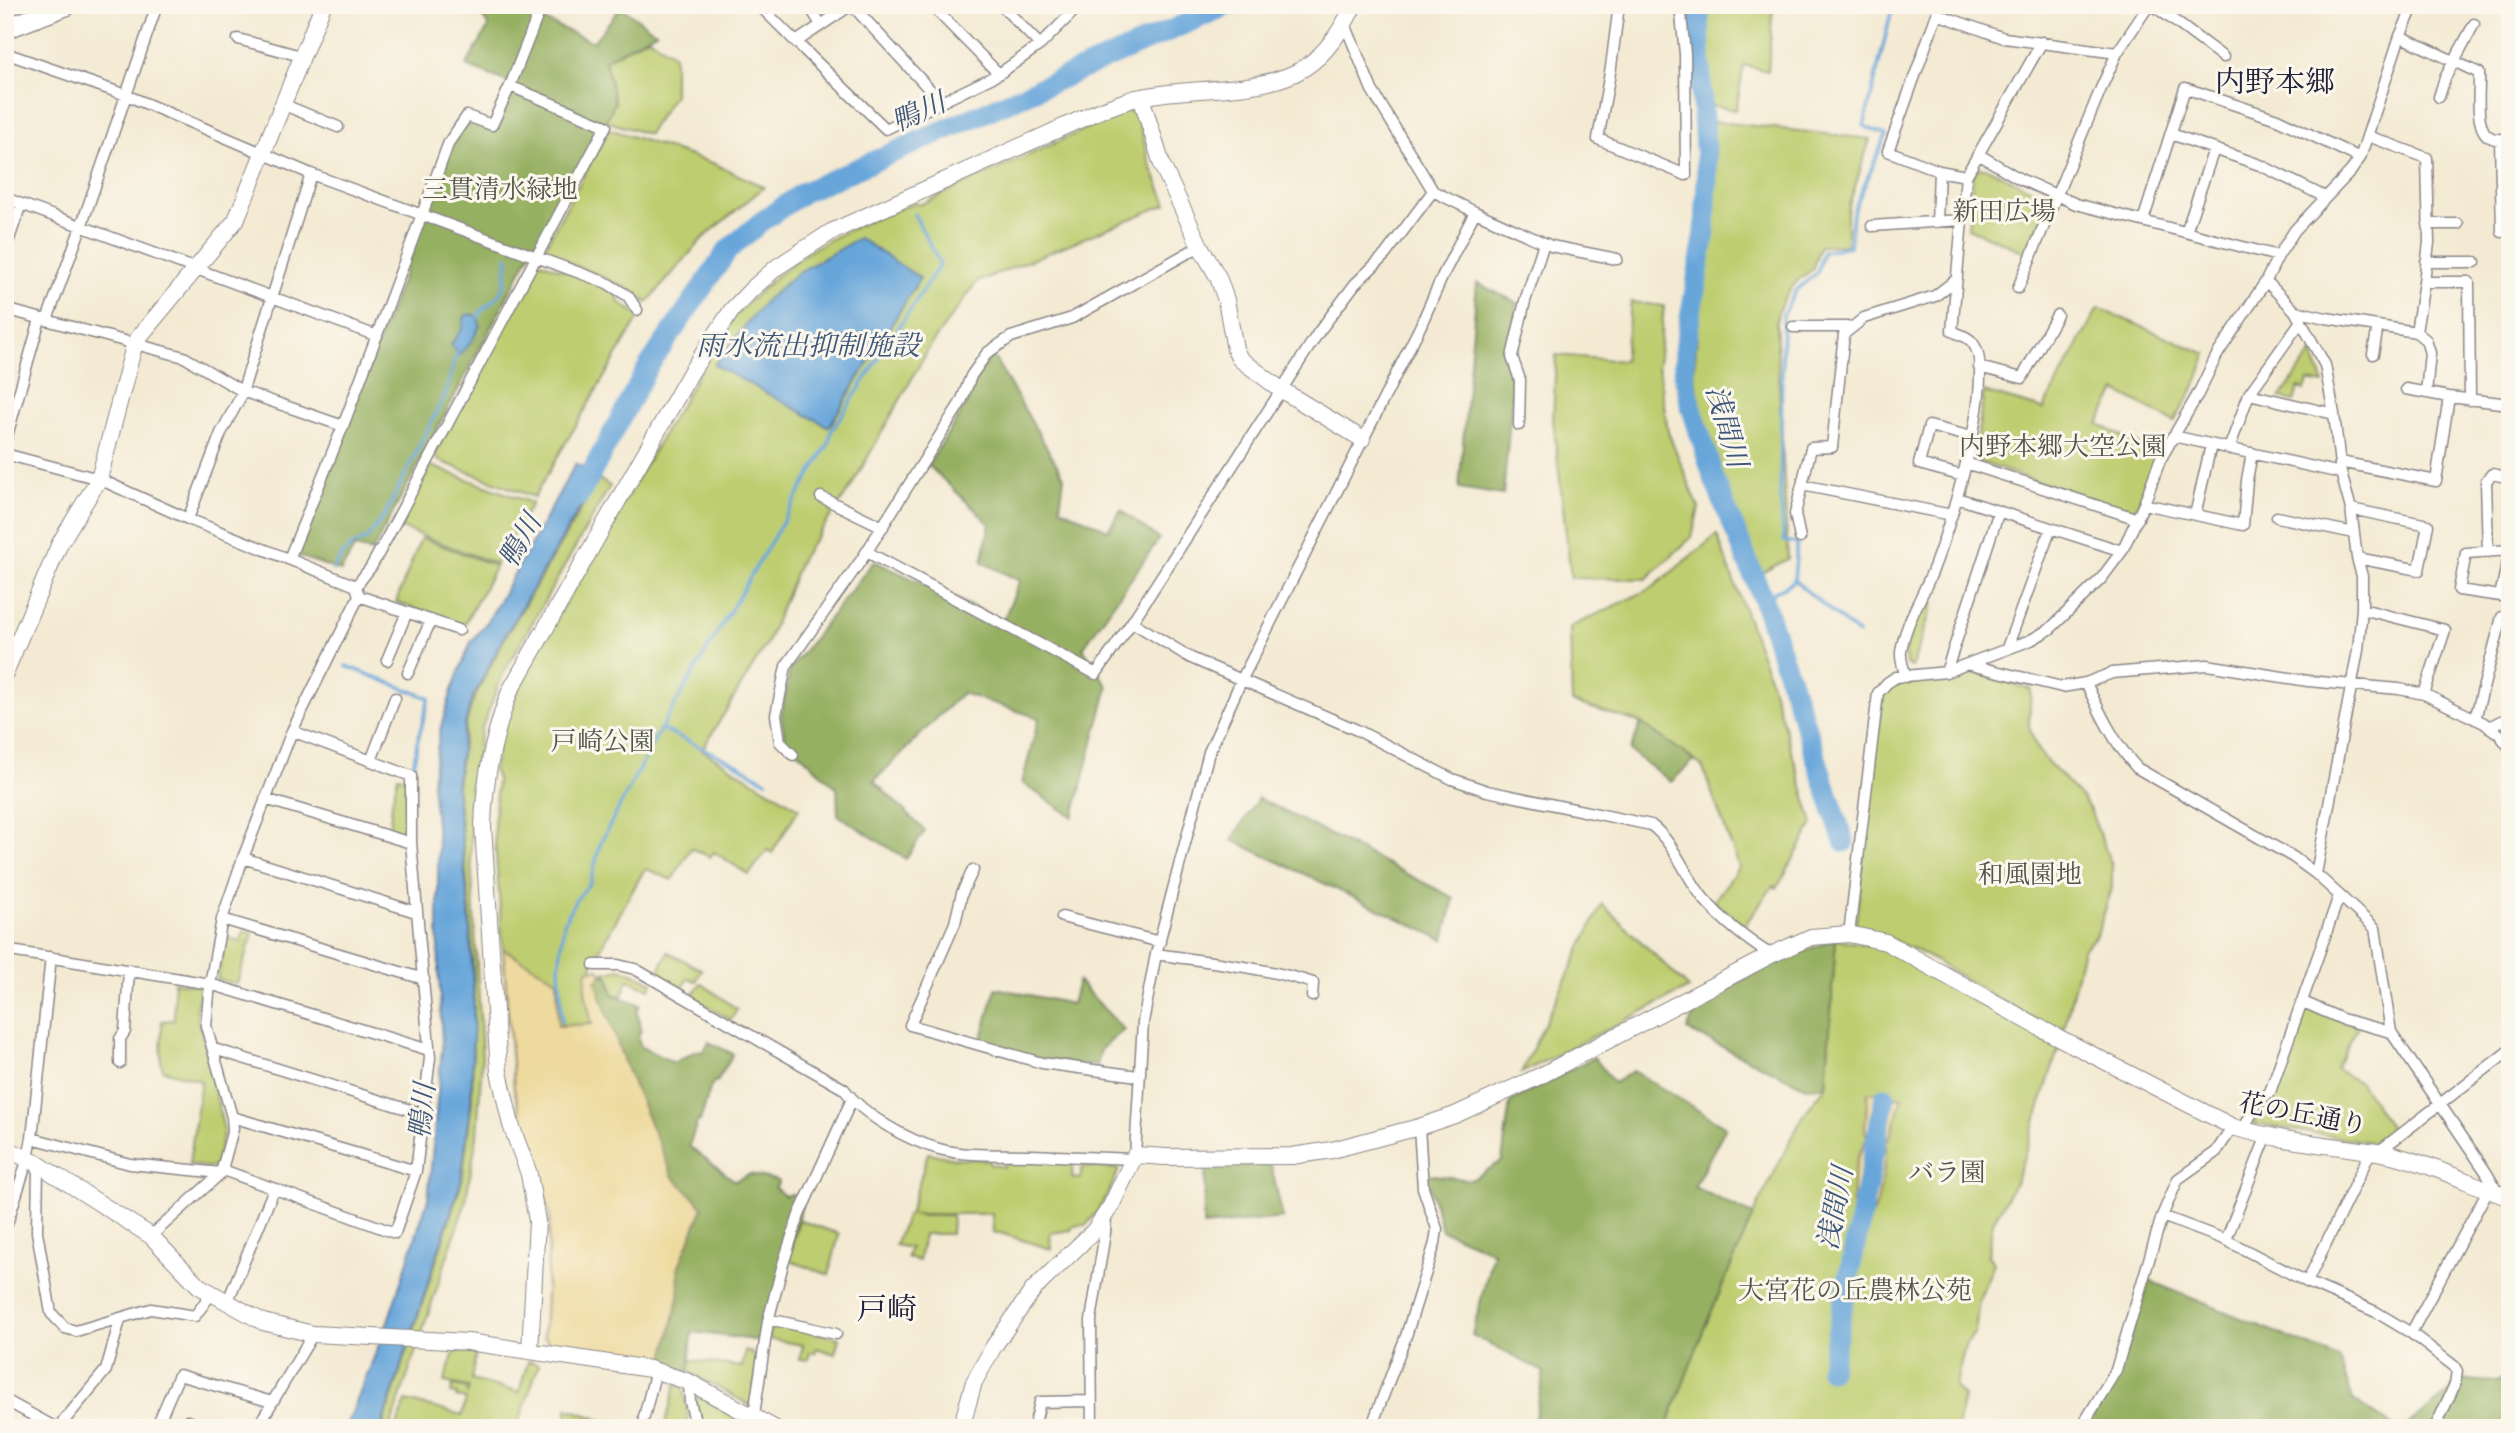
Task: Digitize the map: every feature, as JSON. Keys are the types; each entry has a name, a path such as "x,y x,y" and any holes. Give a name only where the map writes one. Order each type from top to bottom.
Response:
{"highway":[{"path":"5,29 68,5"}],"street":[{"path":"5,443 43,319 81,227 156,5"},
{"path":"5,673 9,652 60,543 99,479 135,342 236,220 323,5"},
{"path":"289,559 343,426 449,142 467,116 492,125 539,12 534,5"},
{"path":"759,5 886,129 999,74 1040,45 1080,5"},
{"path":"809,5 821,25"},
{"path":"796,42 852,5 941,102"},
{"path":"931,5 999,74"},
{"path":"1001,5 1040,45"},
{"path":"530,1351 537,1221 529,1174 511,1125 499,1072 483,827 484,788 492,747 510,691 691,372 732,310 758,284 786,260 831,232 1101,110 1141,97 1261,83 1295,73 1318,57 1345,24 1354,5"},
{"path":"1619,5 1598,139 1686,175 1685,54 1680,5"},
{"path":"2018,288 2117,52 2151,5 2224,57"},
{"path":"1849,934 1878,693 1886,683 1896,677 1946,673 2031,640 2050,629 2101,579 2122,551 2138,519 2160,460 2217,355 2266,281 2295,230 2360,158 2410,7"},
{"path":"1966,176 1939,171 1888,150 1938,10 2004,38 2117,52"},
{"path":"1345,24 1372,90 1433,191 1544,243 1617,258"},
{"path":"2439,97 2474,24"},
{"path":"2400,36 2479,74 2480,125 2484,133 2491,138 2505,140 2502,232"},
{"path":"238,39 301,56"},
{"path":"1906,677 1900,655 1906,632 1934,568 1952,515 1972,437 1979,393 1979,354 1971,341 1952,331 1966,176 2042,43"},
{"path":"5,53 126,95 311,174 607,283 628,296 638,310"},
{"path":"151,1236 222,1172 233,1129 206,1026 210,984 222,919 292,731 358,591 606,126 510,86"},
{"path":"2143,221 2185,88 2277,119 2360,158"},
{"path":"1141,97 1162,165 1200,246 1218,277 1240,359 1280,389 1362,439"},
{"path":"282,104 338,127"},
{"path":"2171,134 2260,166 2325,197"},
{"path":"2368,136 2427,158 2426,262 2416,332"},
{"path":"2186,232 2214,149"},
{"path":"1978,154 2020,179 2076,204 2278,256"},
{"path":"1937,222 1939,171"},
{"path":"188,519 221,433 242,391 311,174"},
{"path":"867,552 1096,674 1280,389 1355,284 1385,255 1433,191"},
{"path":"5,198 377,336"},
{"path":"5,251 22,204"},
{"path":"961,1428 969,1395 980,1370 1018,1310 1049,1272 1094,1231 1134,1157 1143,1022 1158,948 1209,752 1242,680 1475,212"},
{"path":"1872,226 1962,220"},
{"path":"2428,224 2458,224"},
{"path":"1519,425 1520,380 1512,357 1525,301 1544,243"},
{"path":"793,755 780,742 776,715 786,666 867,552 961,402 971,376 988,353 1011,337 1072,318 1200,246"},
{"path":"2426,262 2475,262"},
{"path":"1800,538 1795,514 1811,448 1832,447 1844,334 1864,318 1883,310 1935,296 1957,279"},
{"path":"2266,281 2298,316 2325,365 2340,467 2351,509 2362,576 2362,609 2352,686 2316,874"},
{"path":"2424,282 2469,282 2470,400"},
{"path":"5,309 184,357 242,391 343,426"},
{"path":"1979,367 2021,378 2057,315"},
{"path":"2298,316 2416,332 2426,340 2430,353 2426,393"},
{"path":"2229,449 2249,394 2298,316"},
{"path":"2373,354 2378,326"},
{"path":"1793,327 1853,327"},
{"path":"2406,389 2510,404"},
{"path":"2249,394 2334,414"},
{"path":"2174,436 2252,453 2436,481 2449,397"},
{"path":"1963,477 1919,464 1929,426 1972,437"},
{"path":"2195,515 2211,445"},
{"path":"2144,504 2243,525 2246,480 2252,453"},
{"path":"5,454 99,479 407,612 459,630"},
{"path":"1966,463 2138,519"},
{"path":"2488,552 2486,481 2492,474 2510,478"},
{"path":"1802,485 1952,515"},
{"path":"821,497 883,527"},
{"path":"1957,498 2122,551"},
{"path":"2351,509 2428,524 2418,570 2357,558"},
{"path":"1946,673 1999,511"},
{"path":"2277,517 2354,533"},
{"path":"2007,648 2051,528"},
{"path":"2510,550 2500,596 2459,590 2466,553 2510,550"},
{"path":"2362,609 2445,630 2424,694"},
{"path":"387,660 407,612"},
{"path":"2475,719 2502,617"},
{"path":"408,673 431,620"},
{"path":"1132,621 1191,658 1357,730 1452,779 1487,791 1651,825 1662,834 1704,899 1750,941 1771,955"},
{"path":"1970,665 2063,687 2086,683 2112,673 2207,665 2352,686 2399,689 2424,694 2475,719 2499,734 2510,748"},
{"path":"2086,683 2119,745 2137,768 2222,815 2316,874 2375,928 2391,1032 2499,1194 2411,1332"},
{"path":"371,761 395,698"},
{"path":"2489,727 2501,721 2510,723"},
{"path":"32,1138 130,1164 222,1172 396,1233 416,1171 429,1050 411,843 411,776 292,731"},
{"path":"265,799 411,843"},
{"path":"243,858 416,912"},
{"path":"973,870 962,893 955,923 910,1025 1042,1063 1138,1076"},
{"path":"2081,1428 2116,1370 2162,1216 2178,1179 2216,1152 2257,1103 2270,1092 2339,896"},
{"path":"1062,917 1158,948 1302,979 1313,983 1312,996"},
{"path":"222,919 424,979"},
{"name":"花の丘通り","path":"1134,1157 1292,1156 1332,1150 1419,1127 1455,1115 1542,1075 1771,955 1811,937 1849,934 1886,942 1984,998 2238,1128 2267,1135 2375,1151 2406,1159 2499,1194"},
{"path":"5,950 210,984 429,1050"},
{"path":"51,957 32,1138 37,1232 51,1313 65,1328 76,1331 151,1309 195,1316 211,1294"},
{"path":"594,965 627,966 663,984 844,1089 877,1119 919,1142 943,1150 996,1154 1134,1157"},
{"path":"120,1063 120,1039 125,1031 129,970"},
{"path":"2303,1002 2342,1019 2391,1032"},
{"path":"214,1049 423,1114"},
{"path":"2307,1282 2375,1151 2510,1050"},
{"path":"753,1423 769,1319 799,1215 852,1099"},
{"path":"232,1117 416,1171"},
{"path":"1371,1428 1406,1336 1435,1243 1437,1229 1423,1188 1419,1127"},
{"path":"2226,1240 2267,1135"},
{"path":"5,1148 33,1161 151,1236 199,1286 263,1322 313,1334 424,1339 530,1351 656,1370 689,1382 753,1423 774,1428"},
{"path":"5,1230 33,1161"},
{"path":"227,1303 274,1189"},
{"path":"1092,1428 1091,1320 1106,1213"},
{"path":"2162,1216 2226,1240 2307,1282 2376,1312 2411,1332 2458,1371 2435,1428"},
{"path":"769,1319 836,1334"},
{"path":"5,1400 57,1428 106,1370 120,1320"},
{"path":"306,1427 258,1426 313,1334"},
{"path":"644,1417 656,1370"},
{"path":"156,1428 179,1375 272,1402"},
{"path":"689,1382 690,1402 697,1428"},
{"path":"1034,1428 1040,1402 1091,1401"},
{"path":"187,1421 208,1428"}],"green space":[{"name":"三貫清水緑地","path":"474,5 529,5 541,19 593,42 621,7 656,32 605,60 615,103 569,189 538,239 372,552 355,547 341,571 298,556 454,140 468,119 493,128 513,84 466,66 489,26"},
{"path":"1702,5 1773,5 1768,71 1744,65 1736,110 1707,105"},
{"path":"648,37 674,55 674,95 648,134 605,121 605,60"},
{"name":"戸崎公園","path":"1127,110 1138,116 1148,159 1167,204 977,282 932,343 851,487 801,559 767,643 702,750 799,808 772,853 767,850 749,875 714,852 710,857 691,848 672,880 644,870 593,962 592,970 587,970 585,991 592,1024 558,1026 556,980 503,949 494,828 497,779 493,770 504,721 531,661 728,323 782,272 830,239 917,202 919,205"},
{"path":"1711,121 1870,139 1847,212 1847,245 1820,246 1812,270 1793,286 1783,300 1778,315 1776,323 1788,559 1761,573 1709,449 1694,373 1699,311 1715,220"},
{"path":"609,129 715,164 764,187 702,239 647,303 626,287 548,254 544,248"},
{"name":"新田広場","path":"1978,168 1987,168 2051,198 2027,253 1968,228 1973,176"},
{"path":"535,260 605,285 616,293 619,302 640,316 534,497 437,460 435,454"},
{"path":"1477,283 1518,303 1505,358 1513,387 1503,495 1459,488"},
{"path":"1631,302 1664,306 1658,365 1668,432 1699,508 1692,537 1646,579 1571,578 1553,419 1556,355 1624,361"},
{"name":"内野本郷大空公園","path":"2098,308 2207,354 2193,390 2174,422 2116,391 2098,424 2158,454 2134,515 1974,460 1984,392 2043,409"},
{"path":"2312,353 2324,384 2308,381 2305,390 2299,388 2294,401 2280,398"},
{"path":"992,354 1064,477 1060,508 1108,530 1121,510 1159,539 1083,648 1108,687 1073,817 1022,783 1039,718 962,693 874,781 925,831 906,859 838,815 837,788 786,741 781,717 790,669 874,561 1003,621 1020,581 982,562 990,524 928,465 967,403 976,378"},
{"path":"431,466 532,503 496,564 399,527"},
{"path":"599,479 610,486 503,674 481,730 471,787 471,858 482,1057 477,1136 465,1204 390,1428 382,1428 462,1181 472,1102 474,981 470,911 457,787 465,729 472,703 502,643"},
{"path":"1717,535 1771,682 1813,824 1777,888 1773,886 1744,926 1714,901 1739,867 1702,766 1641,723 1572,702 1570,627 1652,588"},
{"path":"421,538 496,566 463,627 396,602"},
{"path":"1925,598 1934,602 1912,667 1906,664 1905,646"},
{"name":"和風園地","path":"1974,673 2031,689 2029,726 2035,744 2090,810 2112,866 2112,888 2097,935 2083,949 2063,1034 1924,954 1892,940 1855,929 1882,695 1893,683"},
{"path":"1641,723 1694,760 1671,782 1630,751"},
{"path":"398,776 405,778 407,783 406,838 389,833"},
{"path":"1258,798 1454,898 1444,940 1232,840"},
{"path":"1602,904 1689,988 1521,1073"},
{"path":"244,930 253,932 237,984 217,979 226,937 240,942"},
{"name":"大宮花の丘農林公苑","path":"1836,939 1885,948 2060,1044 2016,1181 1993,1222 1988,1256 1994,1263 1979,1300 1975,1332 1965,1346 1955,1387 1964,1397 1957,1428 1664,1428 1753,1215 1804,1114 1826,1086"},
{"path":"1836,939 1826,1086 1808,1088 1687,1030 1696,1009 1772,963"},
{"path":"668,952 702,970 696,981 688,978 682,990 656,976"},
{"path":"622,969 653,982 650,989 628,980 622,996 613,994 609,976 604,972"},
{"path":"602,974 608,977 613,995 640,1004 637,1012 641,1047 674,1063 696,1051 703,1052 709,1042 733,1054 717,1082 711,1086 689,1146 735,1181 749,1174 779,1181 775,1188 785,1196 791,1194 804,1198 762,1341 692,1332 689,1372 663,1362 679,1296 678,1268 703,1207 673,1177 625,1065 595,981"},
{"path":"1078,981 1124,1030 1101,1049 1097,1066 1042,1060 981,1041 996,988 1072,1004"},
{"path":"174,982 201,986 196,1008 224,1131 215,1168 189,1165 201,1081 163,1070 161,1063 162,1021 174,1020"},
{"path":"701,983 737,1009 731,1020 696,999 693,994"},
{"path":"2310,1006 2358,1026 2336,1069 2360,1083 2393,1131 2377,1143 2253,1124 2274,1090 2288,1060 2287,1052 2305,1009"},
{"path":"1594,1057 1614,1083 1633,1071 1726,1127 1694,1187 1753,1215 1664,1428 1533,1428 1544,1372 1472,1335 1493,1252 1442,1230 1426,1174 1471,1180 1502,1161 1510,1102"},
{"path":"928,1153 953,1158 989,1160 989,1164 1004,1167 1005,1158 1073,1160 1072,1178 1080,1179 1082,1166 1119,1169 1106,1198 1092,1219 1086,1225 1074,1225 1071,1230 1050,1233 1051,1249 993,1233 992,1214 912,1214 952,1215 951,1234 924,1234 919,1261 907,1257 910,1248 895,1245 909,1215"},
{"path":"1206,1164 1271,1165 1283,1218 1203,1226"},
{"path":"799,1220 839,1234 829,1275 788,1260"},
{"path":"2150,1281 2339,1358 2353,1400 2396,1428 2085,1428 2119,1372"},
{"path":"771,1324 839,1338 835,1354 816,1348 815,1353 810,1352 808,1360 800,1359 803,1345 769,1339"},
{"path":"457,1351 476,1353 471,1380 519,1392 528,1361 539,1364 517,1428 396,1428 406,1401 462,1415 466,1399 451,1393 453,1385 468,1388 467,1395 469,1387 444,1382 453,1355"},
{"path":"745,1351 752,1353 759,1361 751,1406 689,1372 691,1360 742,1367"},
{"path":"2510,1376 2510,1428 2404,1428 2466,1380 2495,1382"},
{"path":"676,1384 683,1388 690,1428 664,1428"},
{"path":"700,1397 748,1425 748,1428 702,1428 695,1400"},
{"path":"567,1408 623,1428 572,1428 573,1425 567,1423"}],"sand":[{"path":"503,949 557,980 558,1026 592,1024 585,991 587,970 599,969 602,974 596,982 625,1065 673,1177 703,1207 678,1268 679,1296 663,1362 552,1347 544,1336 550,1217 538,1166 514,1089"},
{"path":"1868,1092 1902,1098 1886,1142 1886,1159 1877,1204 1861,1234 1852,1232 1853,1180 1857,1159 1867,1138 1865,1128"}],"water":[{"name":"雨水流出抑制施設","path":"859,238 920,278 829,427 714,365 765,301 799,272"},
{"path":"471,314 478,317 480,325 471,343 459,355 451,345 462,329 465,316"},
{"path":"576,463 598,477 501,642 471,701 464,727 456,788 469,911 474,1007 471,1102 461,1181 381,1428 346,1428 386,1327 428,1199 442,1048 438,845 432,782 440,730 471,642 488,621"}],"waterway":[{"name":"鴨川","path":"579,496 648,367 728,250 761,222 804,192 1228,5"},
{"name":"浅間川","path":"1699,5 1707,175 1705,232 1685,347 1684,375 1714,479 1763,599 1844,842"},
{"path":"1763,599 1794,581 1797,543 1784,541 1780,496 1783,314 1796,290 1817,273 1823,252 1850,246 1853,212 1886,135 1864,126 1893,5"},
{"path":"562,1022 559,967 564,923 575,901 590,883 601,842 656,737 829,443 831,432 940,264 914,214"},
{"path":"478,317 502,291 508,256"},
{"path":"333,570 342,555 353,545 367,539 385,515 445,395 457,353"},
{"path":"1795,581 1858,634"},
{"path":"346,666 429,698 413,769"},
{"path":"662,729 737,764 766,781"},
{"name":"浅間川","path":"1830,1370 1885,1097"}],"district":[{"name":"内野本郷","path":"2275,81"},
{"name":"戸崎","path":"887,1308"}],"park label":[{"name":"バラ園","path":"1947,1171"}]}
